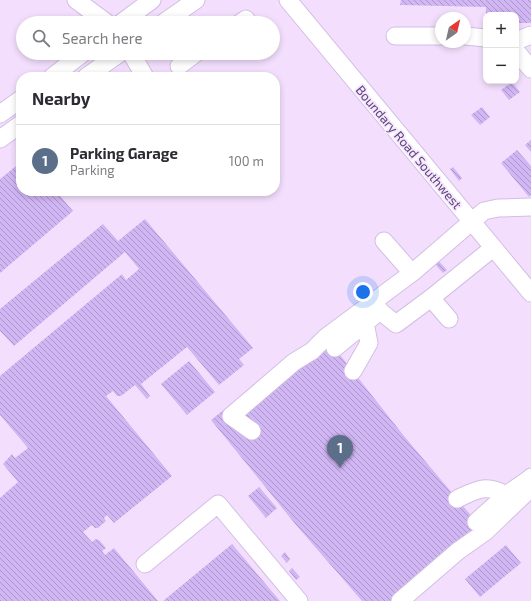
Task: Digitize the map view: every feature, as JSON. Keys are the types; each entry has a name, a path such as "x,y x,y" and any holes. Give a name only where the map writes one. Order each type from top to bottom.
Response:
{"street":[{"path":"76,0 98,16"},
{"path":"130,16 152,0"},
{"path":"173,16 196,0"},
{"name":"Boundary Road Southwest","path":"288,0 471,222 531,292"},
{"path":"519,40 531,35"},
{"path":"395,36 435,36"},
{"path":"471,37 483,38"},
{"path":"519,55 531,69"},
{"path":"58,72 74,60"},
{"path":"93,72 110,60"},
{"path":"135,60 142,72"},
{"path":"179,66 187,60"},
{"path":"0,114 16,103"},
{"path":"0,139 16,128"},
{"path":"252,431 232,416 294,362 312,351 326,337 377,306 412,273 484,211 498,208 531,207"},
{"path":"384,241 412,273"},
{"path":"377,306 396,324 493,248"},
{"path":"431,298 449,319"},
{"path":"335,348 365,324 377,306"},
{"path":"353,371 369,342 365,324"},
{"path":"476,522 506,495 531,477"},
{"path":"400,601 458,551 484,532 529,490 531,477"},
{"path":"457,499 480,488 495,488 506,495"},
{"path":"146,564 218,504 299,601"}],"building":[{"path":"401,0 531,0 531,23 519,23 519,12 486,12 486,7 400,5"},
{"path":"509,84 514,84 520,92 509,100 501,90"},
{"path":"482,107 490,117 480,125 471,115"},
{"path":"531,140 531,152 525,145"},
{"path":"517,150 531,166 531,195 529,197 501,163"},
{"path":"16,166 16,196 60,196 73,211 0,273 0,179"},
{"path":"453,167 462,178 459,181 450,169"},
{"path":"145,219 253,348 239,359 244,365 219,385 187,347 141,384 150,396 147,399 135,385 121,396 117,396 113,391 106,396 172,476 114,523 107,515 104,518 106,521 98,528 95,528 92,525 83,532 92,542 96,539 99,540 106,548 102,551 105,555 114,548 158,601 0,601 0,498 18,482 3,464 12,454 15,458 28,448 0,415 0,376 122,274 126,280 139,269 125,252 14,346 0,331 0,309 103,224 118,241"},
{"path":"437,259 447,270 443,273 433,262"},
{"path":"322,332 404,436 485,532 408,601 362,601 296,525 211,420"},
{"path":"189,361 215,392 187,415 161,384"},
{"path":"259,487 277,508 266,518 248,496"},
{"path":"232,544 280,601 163,601"},
{"path":"506,545 521,563 480,597 465,579"},
{"path":"285,552 290,559 287,563 281,556"},
{"path":"292,568 300,577 296,580 289,571"}],"place":[{"name":"Parking Garage","path":"340,468"}]}
